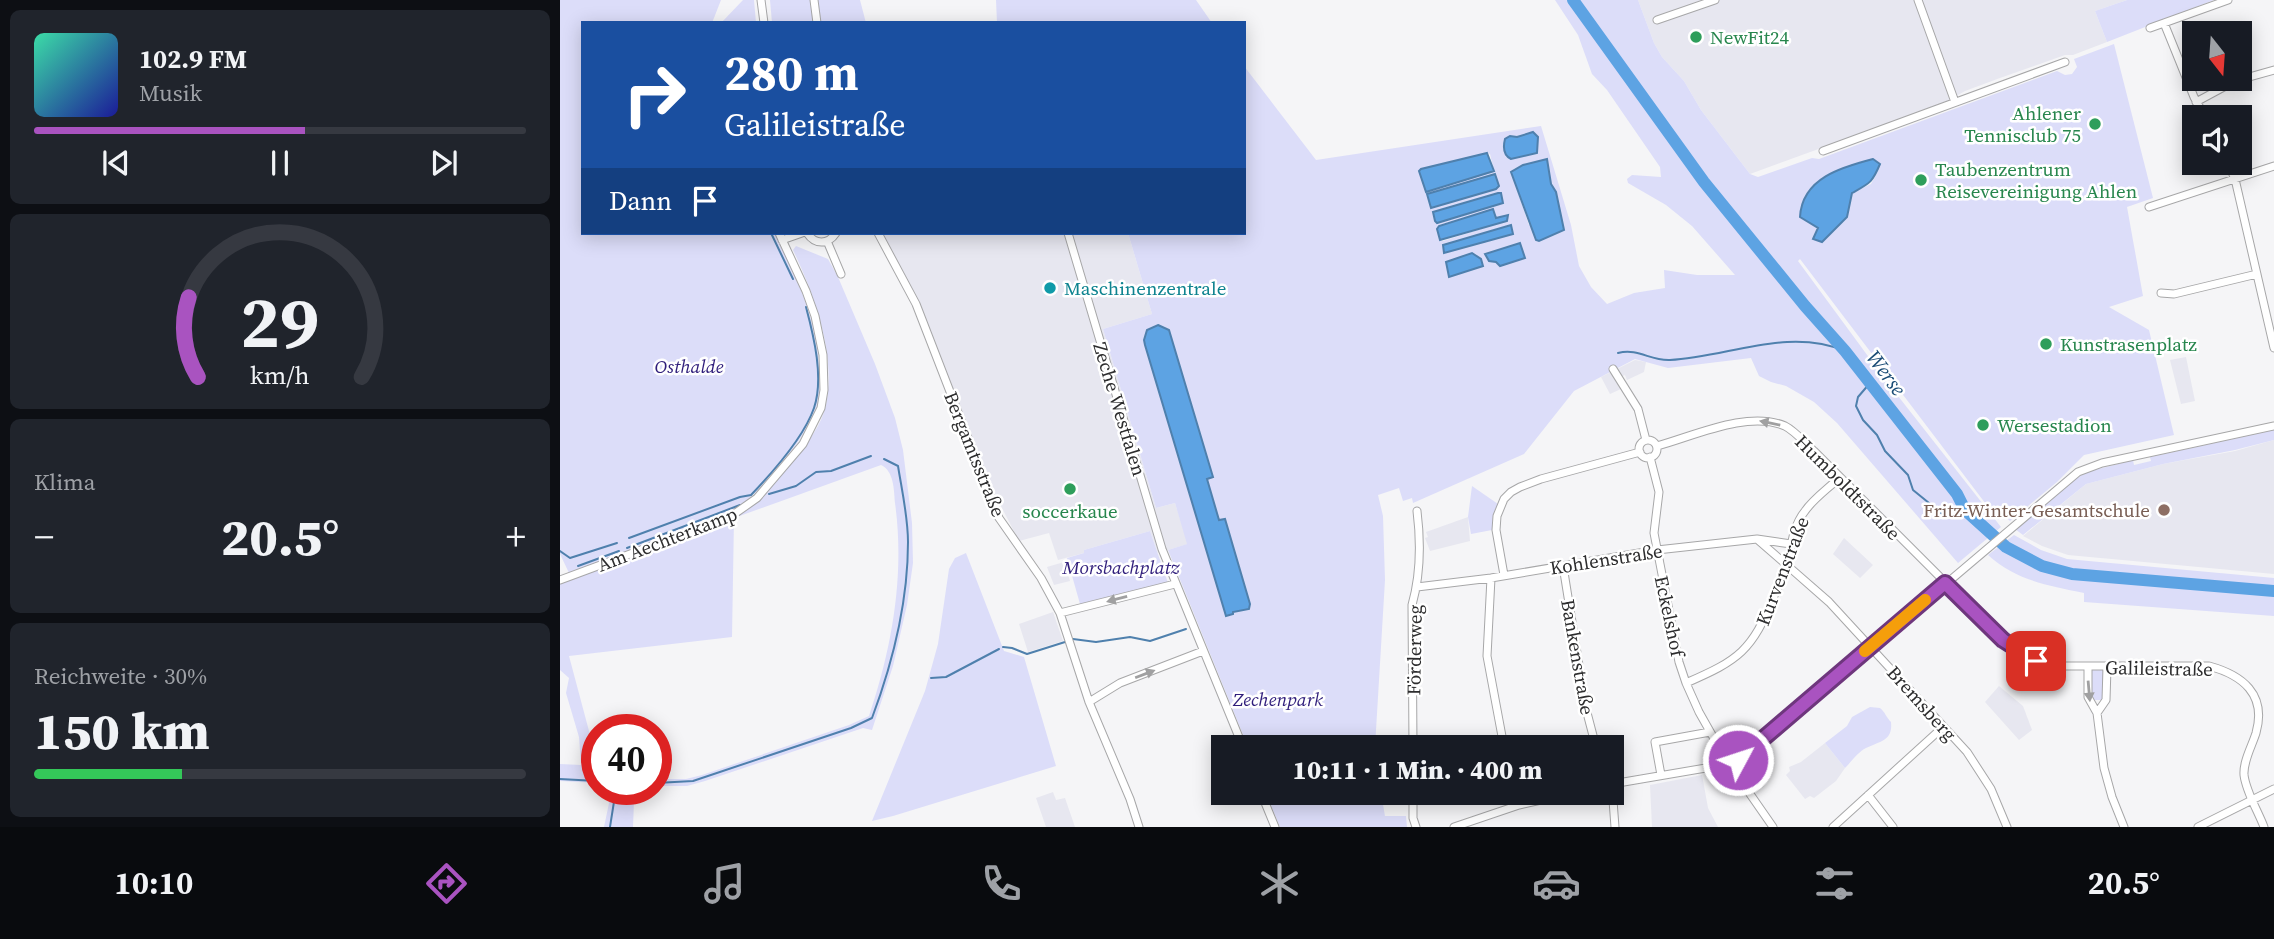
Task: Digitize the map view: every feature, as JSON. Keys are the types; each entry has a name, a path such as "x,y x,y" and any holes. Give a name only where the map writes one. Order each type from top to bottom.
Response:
{"street":[{"path":"761,0 764,21"},
{"path":"814,0 817,21"},
{"path":"1657,20 1715,0"},
{"path":"1918,0 1955,102"},
{"path":"2150,28 2228,0"},
{"path":"2164,23 2198,105"},
{"path":"1823,151 2065,62"},
{"path":"2196,102 2235,81 2274,70"},
{"path":"2149,207 2274,166"},
{"path":"2233,175 2274,348"},
{"path":"808,235 817,242 827,241 834,235"},
{"name":"Bergamtsstraße","path":"879,235 916,304 999,518 1041,578 1059,613 1089,702 1139,827"},
{"name":"Zeche Westfalen","path":"1069,235 1162,549 1237,735"},
{"name":"Am Aechterkamp","path":"560,580 730,517 757,498 803,444 821,408 824,390 823,355 815,316 806,291 780,236"},
{"path":"827,241 841,274"},
{"path":"2161,293 2174,294 2257,274"},
{"path":"1614,369 1637,410 1646,440"},
{"name":"Humboldtstraße","path":"1657,446 1748,420 1769,421 1787,427 1945,583"},
{"path":"1624,783 1729,764 1738,760 2067,480 2085,469 2274,426"},
{"path":"1640,452 1650,457 1655,454 1657,446 1646,440"},
{"path":"1640,452 1641,444 1646,440"},
{"path":"1504,575 1496,530 1497,516 1504,499 1520,486 1640,452"},
{"name":"Eckelshof","path":"1650,457 1658,492 1654,533 1679,662 1686,683 1710,732 1773,827"},
{"name":"Kurvenstraße","path":"1686,683 1729,663 1750,645 1766,619 1774,594 1785,573 1791,544 1804,511 1840,477"},
{"name":"Förderweg","path":"1412,735 1412,605 1418,587 1421,543 1417,511"},
{"path":"1757,539 1786,565"},
{"name":"Kohlenstraße","path":"1418,587 1491,578 1657,550 1757,539 1791,544"},
{"name":"Bremsberg","path":"1786,565 1829,602 1977,765 1992,789 2007,827"},
{"name":"Bankenstraße","path":"1563,566 1586,709 1593,735"},
{"path":"1491,578 1487,656 1502,735"},
{"name":"Galileistraße","path":"1945,583 2003,640 2036,661 2053,666 2209,666 2228,671 2244,681 2252,691 2258,708 2257,729 2244,778 2264,827"},
{"path":"1059,613 1175,584"},
{"path":"1089,702 1120,683 1203,651"},
{"path":"2088,667 2089,701 2097,713 2104,768 2124,827"},
{"path":"2097,713 2106,700 2107,667"},
{"path":"1833,827 1943,727"},
{"path":"1661,775 1655,742 1710,732"},
{"path":"2198,827 2274,789"},
{"path":"1868,795 1893,827"},
{"path":"1266,805 1275,827"},
{"path":"1413,805 1416,827"},
{"path":"1454,827 1519,805"},
{"path":"1613,805 1615,827"}],"shaded area":[{"path":"1638,0 2127,0 2095,11 2107,42 2000,78 1965,91 1942,104 1750,174 1701,110 1684,81 1662,57"},
{"path":"883,235 1129,235 1152,314 1103,329 1156,508 1175,503 1188,544 1158,553 1150,531 1058,560 1049,533 1019,541 989,483 919,303"},
{"path":"2186,357 2195,401 2181,404 2170,360"},
{"path":"1635,360 1646,362 1644,372 1627,380 1625,375 1616,379 1621,389 1610,394 1601,377"},
{"name":"Fritz-Winter-Gesamtschule","path":"2274,440 2274,574 2068,555 2023,536 2086,484"},
{"path":"1468,517 1470,541 1430,551 1425,538 1428,537 1426,532"},
{"path":"1844,538 1873,565 1860,578 1833,554"},
{"path":"1064,562 1070,581 1054,585 1047,567"},
{"path":"1053,612 1063,641 1028,652 1019,624"},
{"path":"1999,686 2023,706 2032,730 2019,740 1985,702"},
{"path":"1825,743 1845,768 1836,781 1814,798 1810,796 1805,799 1786,775 1790,771 1789,767 1801,762"},
{"path":"1702,775 1708,808 1718,827 1652,827 1650,785"},
{"path":"1053,792 1056,800 1065,798 1075,827 1046,827 1036,798"}],"green space":[{"name":"Osthalde","path":"560,0 721,0 713,21 581,21 581,235 775,235 797,280 814,328 821,383 816,408 788,456 755,493 731,512 569,573 560,554"},
{"path":"743,0 754,0 756,21 723,21"},
{"path":"770,0 810,0 813,21 772,21"},
{"path":"818,0 860,0 865,21 821,21"},
{"path":"996,0 1196,0 1211,21 997,21"},
{"name":"Zechenpark","path":"1555,0 1568,0 1603,47 1607,44 1576,0 1638,0 1662,57 1684,81 1701,110 1750,174 1758,177 1812,158 1819,159 2057,71 2065,75 2072,74 2077,67 2074,59 2114,44 2153,198 2127,207 2143,296 2109,307 2149,330 2174,435 2084,455 2057,482 2010,521 2004,515 1998,520 1800,259 1798,261 1887,382 2001,527 1958,563 1837,423 1814,402 1786,386 1759,376 1751,358 1668,368 1635,359 1574,391 1524,454 1413,503 1412,498 1403,501 1399,488 1378,495 1383,516 1385,580 1376,735 1243,735 1168,550 1187,544 1175,503 1156,508 1103,329 1152,314 1129,235 1246,235 1246,69 1316,160 1541,126 1571,225 1579,266 1591,287 1607,304 1634,293 1665,288 1664,270 1697,275 1735,275 1692,226 1666,205 1628,183 1627,179 1632,175 1661,177 1660,167 1607,90 1592,74 1578,35","holes":["1487,153 1490,154 1494,171 1421,169","1547,160 1551,184 1556,192 1562,221 1529,225 1511,172","1876,175 1871,184 1852,193 1847,217 1813,238 1818,228 1808,221","1494,210 1496,218 1508,217 1506,221 1440,240"]},
{"path":"2127,0 2214,0 2107,42 2095,11"},
{"path":"796,246 828,259 838,277 875,364 895,418 903,450 912,523 913,563 907,605 893,666 872,730 863,728 705,781 687,786 672,786 672,779 702,775 869,716 890,638 897,584 898,530 894,487 889,472 881,465 734,518 732,637 569,656 584,714 581,714 581,765 579,737 566,693 569,678 560,670 560,583 752,506 789,466 821,420 828,392 827,350 816,308 793,250"},
{"path":"2274,430 2274,440 2086,484 2023,535 2015,529 2070,482 2087,472 2133,460 2134,465 2151,461 2150,457"},
{"path":"1472,486 1498,504 1493,514 1492,530 1471,534 1468,517"},
{"name":"Morsbachplatz","path":"1150,531 1168,583 1080,604 1067,558 1084,553 1084,550"},
{"path":"2014,535 2041,550 2067,559 2274,578 2274,616 2084,602 2084,593 2021,576 1988,555"},
{"path":"966,553 1004,651 1024,657 1056,766 872,821 925,691 938,644 949,569 955,558"},
{"path":"2092,670 2104,670 2104,700 2092,700"},
{"path":"1870,707 1883,711 1891,722 1890,733 1884,740 1860,752 1845,768 1825,743 1847,726 1852,717"},
{"path":"560,764 581,765 581,782 560,781"},
{"path":"609,805 634,805 633,827 604,827"},
{"path":"1271,805 1383,805 1385,816 1406,816 1407,827 1280,827"}],"water":[{"path":"1533,132 1538,137 1537,153 1511,159 1506,155 1505,139"},
{"path":"1487,153 1494,171 1426,192 1419,171 1421,169"},
{"path":"1547,159 1564,230 1539,241 1536,240 1511,172 1523,165"},
{"path":"1873,159 1880,164 1870,182 1852,193 1847,217 1822,242 1813,239 1818,228 1800,217 1802,204 1808,193 1826,176"},
{"path":"1495,174 1499,186 1496,189 1431,208 1427,194"},
{"path":"1501,193 1503,203 1437,223 1435,221 1433,212"},
{"path":"1493,209 1496,218 1508,215 1507,221 1440,240 1437,229 1439,226"},
{"path":"1511,225 1513,234 1444,253 1443,245"},
{"path":"1520,243 1525,258 1500,266 1489,261 1485,254"},
{"path":"1472,253 1481,259 1483,266 1449,277 1446,262"},
{"path":"1158,325 1169,330 1213,477 1207,479 1219,520 1225,519 1250,604 1249,609 1226,616 1145,345 1147,330"}],"waterway":[{"name":"Werse","path":"1573,0 1704,182 1845,351 1957,494 1965,510 2006,547 2042,566 2072,574 2274,591"},
{"path":"772,235 793,279"},
{"path":"629,538 751,495 787,454 803,431 817,396 817,358 806,307"},
{"path":"1618,353 1632,352 1670,360 1758,345 1802,342 1823,344 1845,351"},
{"path":"1870,383 1858,397 1856,406 1885,451 1908,475 1913,490 1945,516 1963,507"},
{"path":"769,494 796,486 816,472 831,471 871,456"},
{"path":"672,782 693,781 851,728 872,718 898,632 907,565 907,523 898,466 884,459"},
{"path":"627,548 740,505"},
{"path":"560,551 570,558 617,543"},
{"path":"578,566 619,551"},
{"path":"1073,639 1096,642 1130,637 1150,641 1186,629"},
{"path":"1003,647 1027,654 1065,642"},
{"path":"931,678 946,677 999,649"},
{"path":"560,779 581,780"},
{"path":"610,827 613,805"}],"slow traffic":[{"path":"1865,651 1925,600"}],"place":[{"name":"NewFit24","path":"1696,37"},
{"name":"Ahlener Tennisclub 75","path":"2095,124"},
{"name":"Taubenzentrum Reisevereinigung Ahlen","path":"1921,180"},
{"name":"Maschinenzentrale","path":"1050,288"},
{"name":"Kunstrasenplatz","path":"2046,344"},
{"name":"Wersestadion","path":"1983,425"},
{"name":"soccerkaue","path":"1070,489"},
{"name":"Fritz-Winter-Gesamtschule","path":"2164,510"}],"route":[{"path":"1738,760 1945,583 2003,640 2036,661"}]}
